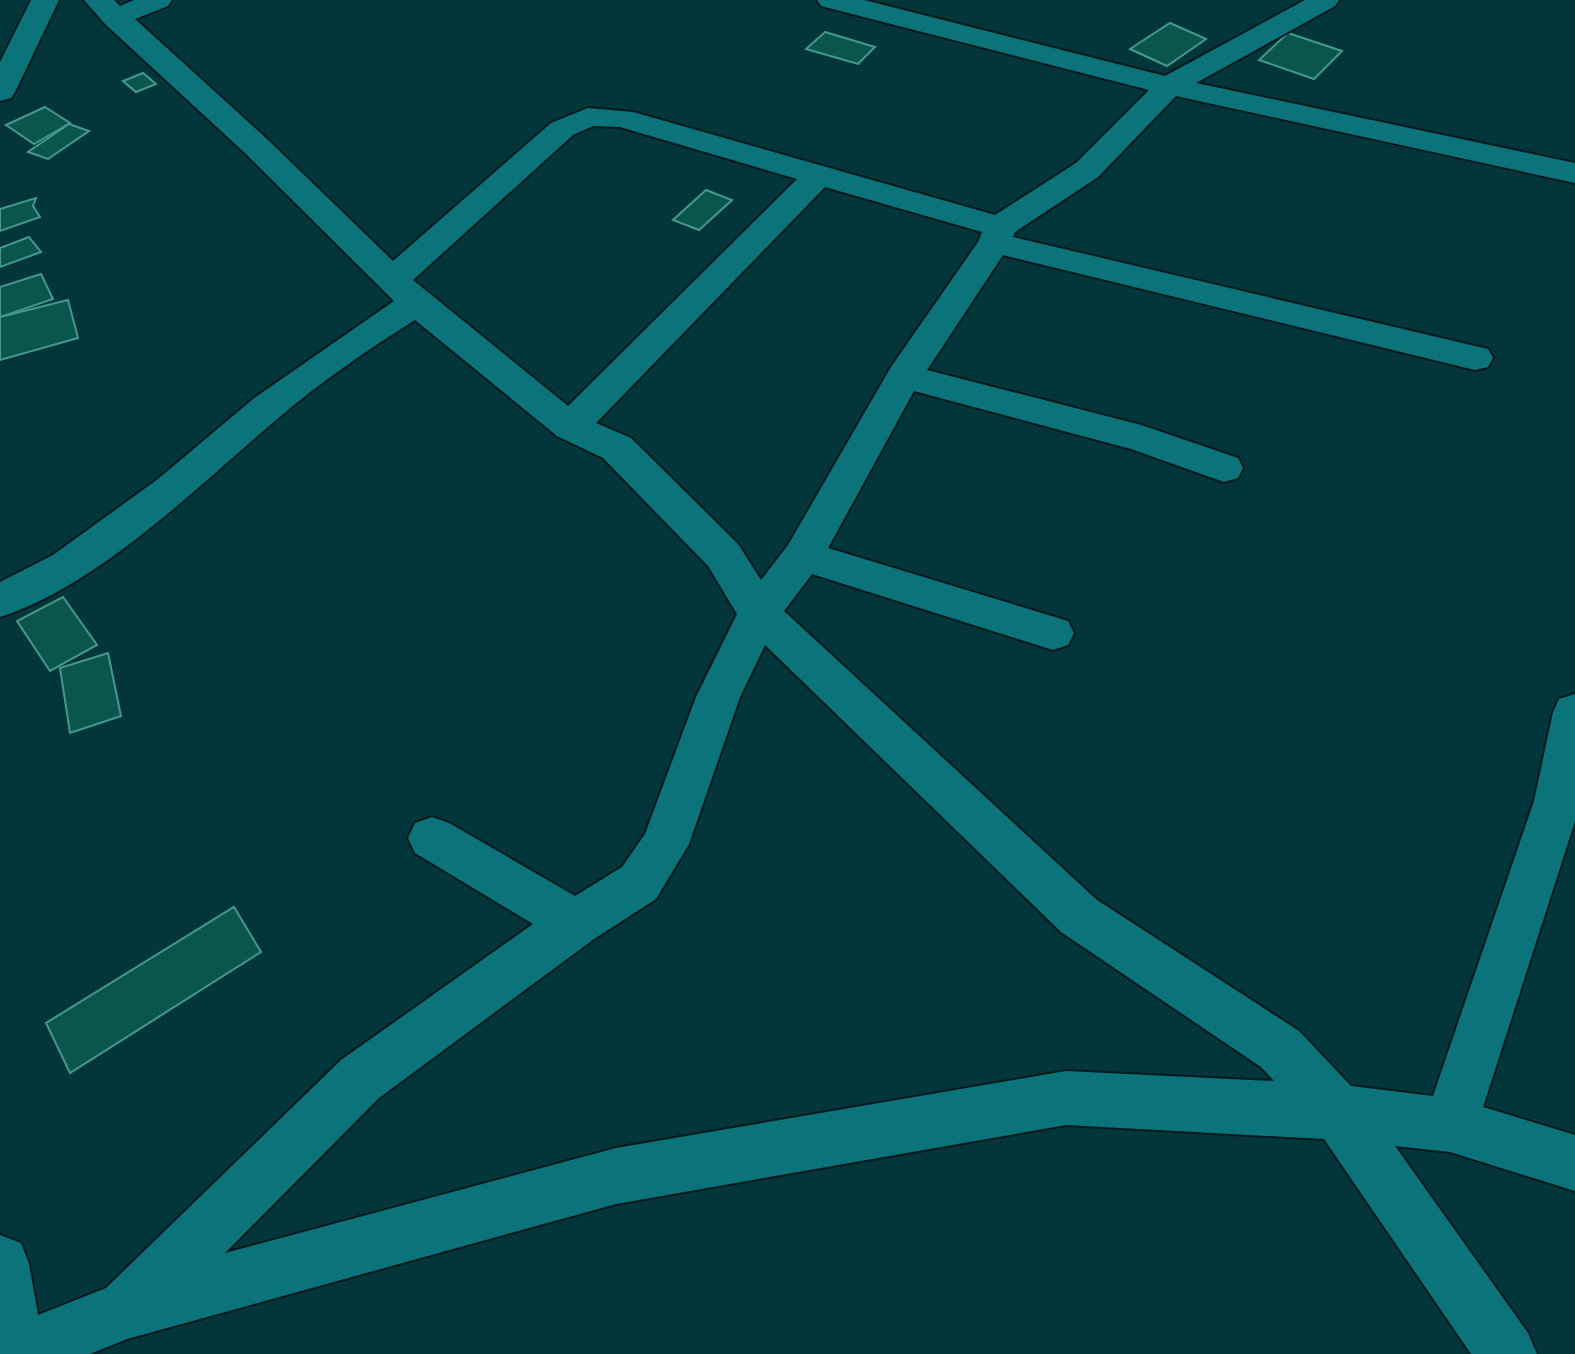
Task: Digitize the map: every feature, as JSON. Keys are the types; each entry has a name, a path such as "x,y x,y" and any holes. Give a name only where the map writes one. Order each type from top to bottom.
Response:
{"street":[{"path":"0,92 45,0"},
{"path":"107,9 158,0"},
{"path":"831,0 1169,86 1575,173"},
{"path":"127,1309 360,1079 576,923 639,883 665,844 718,697 759,613 803,556 904,376 998,235 1087,170 1169,86 1325,0"},
{"path":"107,9 257,147 404,292 570,427 617,448 723,555 759,613 1079,916 1280,1049 1338,1112 1507,1354"},
{"path":"0,601 68,566 172,489 266,408 364,336 562,129 588,117 622,118 819,175 998,235 1475,358"},
{"path":"570,427 819,175"},
{"path":"904,376 1141,438 1224,468"},
{"path":"803,556 1053,633"},
{"path":"1450,1125 1558,801 1575,712"},
{"path":"432,838 576,923"},
{"path":"0,1264 16,1354 127,1309 616,1176 1066,1098 1338,1112 1450,1125 1575,1163"}],"building":[{"path":"1170,23 1206,39 1167,66 1130,49"},
{"path":"825,32 875,47 858,64 806,49"},
{"path":"1288,33 1342,51 1314,79 1259,60"},
{"path":"143,73 156,84 136,92 123,81"},
{"path":"45,107 70,123 34,144 6,125"},
{"path":"69,124 89,131 48,159 28,152"},
{"path":"706,190 732,200 699,230 673,220"},
{"path":"36,198 33,206 40,217 0,231 0,209"},
{"path":"29,237 41,252 0,267 0,248"},
{"path":"41,274 53,299 0,317 0,287"},
{"path":"68,300 78,338 0,360 0,317"},
{"path":"63,597 97,645 50,671 17,621"},
{"path":"108,653 121,716 70,733 60,668"},
{"path":"234,907 261,952 70,1073 46,1023"}]}
